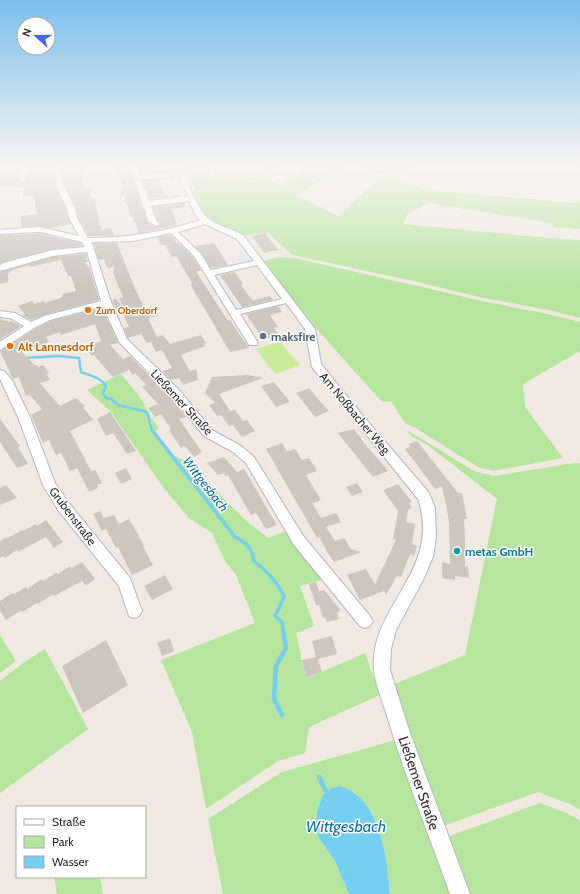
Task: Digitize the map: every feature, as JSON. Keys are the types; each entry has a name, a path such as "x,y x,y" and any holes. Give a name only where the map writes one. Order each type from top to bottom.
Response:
{"street":[{"name":"Ließemer Straße","path":"70,206 73,218 90,249 106,302 118,330 128,347 175,392 208,433 218,440 237,449 250,460 299,541 364,621"},
{"path":"147,206 152,221 156,224"},
{"path":"0,232 23,229 47,230 86,240 127,240 174,232 205,221 200,216 195,206"},
{"name":"Am Noßbacher Weg","path":"205,221 236,234 259,262 310,329 316,365 348,406 415,484 424,497 430,520 426,557 418,576 389,628 383,649 382,670"},
{"path":"174,232 197,255 210,273 253,343"},
{"path":"0,268 6,265 53,253 90,249"},
{"path":"210,273 259,262"},
{"path":"234,313 288,300"},
{"path":"0,347 31,326 47,318 106,302"},
{"path":"0,314 12,314 31,326"},
{"name":"Grubenstraße","path":"0,373 7,380 24,418 49,485 63,506 125,583 134,611"},
{"name":"Ließemer Straße","path":"382,670 401,733 460,894"}],"green space":[{"path":"198,206 317,206 338,216 349,206 423,206 408,214 403,224 580,240 580,318 292,255 268,232 243,236 209,220 201,213"},
{"path":"445,206 580,206 580,229 553,227 552,223"},
{"path":"279,257 294,258 580,322 580,351 523,384 525,407 563,458 493,471 478,467 405,423 391,401 382,402 315,327 263,261"},
{"path":"280,342 300,365 275,374 256,349"},
{"path":"121,374 140,397 152,419 159,428 155,431 174,456 187,461 243,518 268,538 286,531 322,580 300,586 314,626 296,633 306,679 365,653 380,695 309,727 305,753 278,761 206,809 192,732 161,660 255,623 236,575 225,561 212,533 189,518 163,487 111,412 87,390"},
{"path":"407,430 474,471 494,476 580,463 580,810 570,804 538,792 443,826 404,717 395,684 465,655 497,499 429,446 411,436"},
{"path":"0,635 16,661 0,673"},
{"path":"45,649 88,729 0,793 0,681 23,663"},
{"path":"396,740 453,894 390,894 387,862 379,830 369,808 354,792 319,838 335,861 349,894 223,894 208,819 282,772"},
{"path":"540,803 569,814 580,821 580,894 471,894 447,837"},
{"path":"54,878 100,878 103,894 57,894"}],"water":[{"name":"Wittgesbach","path":"339,786 353,792 364,802 373,815 384,846 390,894 349,894 335,861 319,838 316,827 317,812 322,796 332,788"}],"building":[{"path":"36,206 65,206 71,224 51,228 40,226 21,227 21,216 37,214"},
{"path":"75,206 96,206 102,232 103,229 111,228 114,236 89,236 78,217"},
{"path":"127,206 142,206 147,222 155,227 161,224 157,219 153,207 185,206 185,207 172,209 177,225 139,233 133,217 131,217"},
{"path":"265,233 278,250 264,253 252,236"},
{"path":"40,234 81,243 82,246 53,249 0,263 0,235"},
{"path":"171,235 176,242 193,257 201,270 197,271 197,273 228,321 230,320 249,348 230,352 193,289 192,283 176,256 172,257 165,245 161,245 157,237"},
{"path":"93,243 117,243 135,289 145,309 153,307 158,316 148,318 157,337 163,335 170,344 201,335 206,343 204,343 205,346 181,355 190,371 196,369 198,380 183,385 179,378 171,380 162,371 172,368 162,350 156,352 151,342 147,343 141,334 128,338 124,328 129,327 123,314 125,313 123,308 116,309 112,300 116,299 122,306 119,298 123,297 113,273 114,267 107,268 104,259 99,260"},
{"path":"214,243 228,265 211,268 201,252 195,246"},
{"path":"86,254 88,262 85,262 90,269 99,300 31,320 22,315 25,314 18,306 32,301 34,304 44,301 45,303 63,297 62,294 76,291 71,276 68,276 61,260 30,267 30,265 13,270 8,273 8,282 0,284 0,272 53,257"},
{"path":"235,272 243,284 241,285 251,299 254,300 270,296 273,300 242,307 220,275"},
{"path":"278,306 282,312 270,315 278,327 274,328 279,335 263,339 246,314"},
{"path":"102,308 118,343 110,345 123,359 130,356 170,397 186,417 179,419 202,452 194,457 185,446 181,448 169,430 171,429 161,414 155,417 148,408 158,404 142,387 146,385 135,373 133,375 129,370 113,377 94,355 92,356 85,348 101,341 95,324 61,335 60,332 46,337 49,342 22,352 34,365 37,365 38,367 44,365 49,374 47,375 50,380 40,383 60,406 76,398 85,406 83,407 93,420 70,431 91,471 95,470 102,483 97,485 98,488 89,492 77,468 70,471 61,453 56,455 49,440 43,443 31,415 42,409 30,395 26,396 19,377 13,379 0,351 35,329 51,321"},
{"path":"0,319 9,322 11,321 21,326 0,340"},
{"path":"248,375 263,378 219,394 230,411 235,410 243,421 247,420 255,431 242,437 233,425 229,426 221,415 217,416 209,405 215,403 205,393 212,377"},
{"path":"274,382 290,402 276,407 261,386"},
{"path":"309,388 329,411 315,417 296,393"},
{"path":"110,412 136,451 127,454 113,433 106,436 97,419"},
{"path":"0,419 20,446 18,447 28,464 17,468 0,442"},
{"path":"354,429 388,471 373,477 338,433"},
{"path":"417,441 458,493 462,493 467,519 464,519 465,566 468,567 469,578 455,576 455,580 442,578 442,562 450,564 449,523 447,509 442,486 435,489 405,449 410,447 409,444"},
{"path":"282,443 287,451 295,449 302,460 309,458 317,471 306,475 321,500 312,503 321,518 336,513 341,522 326,527 335,541 344,538 351,549 361,552 334,562 319,537 317,538 266,449"},
{"path":"224,457 237,472 244,469 277,525 266,529 256,513 251,515 228,475 225,476 224,473 218,475 207,463"},
{"path":"126,468 132,479 121,484 115,473"},
{"path":"357,483 363,492 352,496 346,487"},
{"path":"398,484 412,502 409,503 412,508 408,510 406,522 415,524 412,544 417,546 414,556 410,554 402,575 400,577 397,576 386,595 384,591 360,600 347,575 366,569 375,584 396,540 393,539 398,511 383,490"},
{"path":"6,485 17,498 0,505 0,488"},
{"path":"100,511 104,518 114,515 119,524 129,519 144,545 143,546 153,565 132,575 118,547 116,548 106,529 102,531 93,514"},
{"path":"46,520 63,542 54,548 46,537 18,552 17,550 5,558 4,556 0,558 0,541 36,524 37,526"},
{"path":"82,562 95,579 86,586 82,581 54,596 53,594 38,604 37,603 22,612 20,611 6,620 0,611 0,601 12,593 14,594 26,587 27,589 42,579 43,581 70,566 72,568"},
{"path":"165,575 173,589 152,600 144,586"},
{"path":"316,582 319,591 324,590 341,610 337,613 339,619 327,622 325,617 323,618 319,605 316,605 309,584"},
{"path":"332,636 337,654 318,659 322,672 306,678 302,660 316,657 312,641"},
{"path":"170,638 174,651 162,656 157,643"},
{"path":"106,640 128,685 83,713 62,666"}],"waterway":[{"name":"Wittgesbach","path":"24,358 58,356 79,358 81,372 104,383 106,386 103,393 106,398 111,399 118,405 147,412 152,431"},
{"name":"Wittgesbach","path":"152,430 235,537 248,546 254,561 278,586 284,597 275,616 282,622 283,631"},
{"name":"Wittgesbach","path":"282,715 274,699 276,666 286,648 283,630"},
{"name":"Wittgesbach","path":"319,777 327,793"}],"place":[{"name":"Zum Oberdorf","path":"88,310"},
{"name":"maksfire","path":"263,336"},
{"name":"Alt Lannesdorf","path":"10,346"},
{"name":"metas GmbH","path":"457,551"}]}
